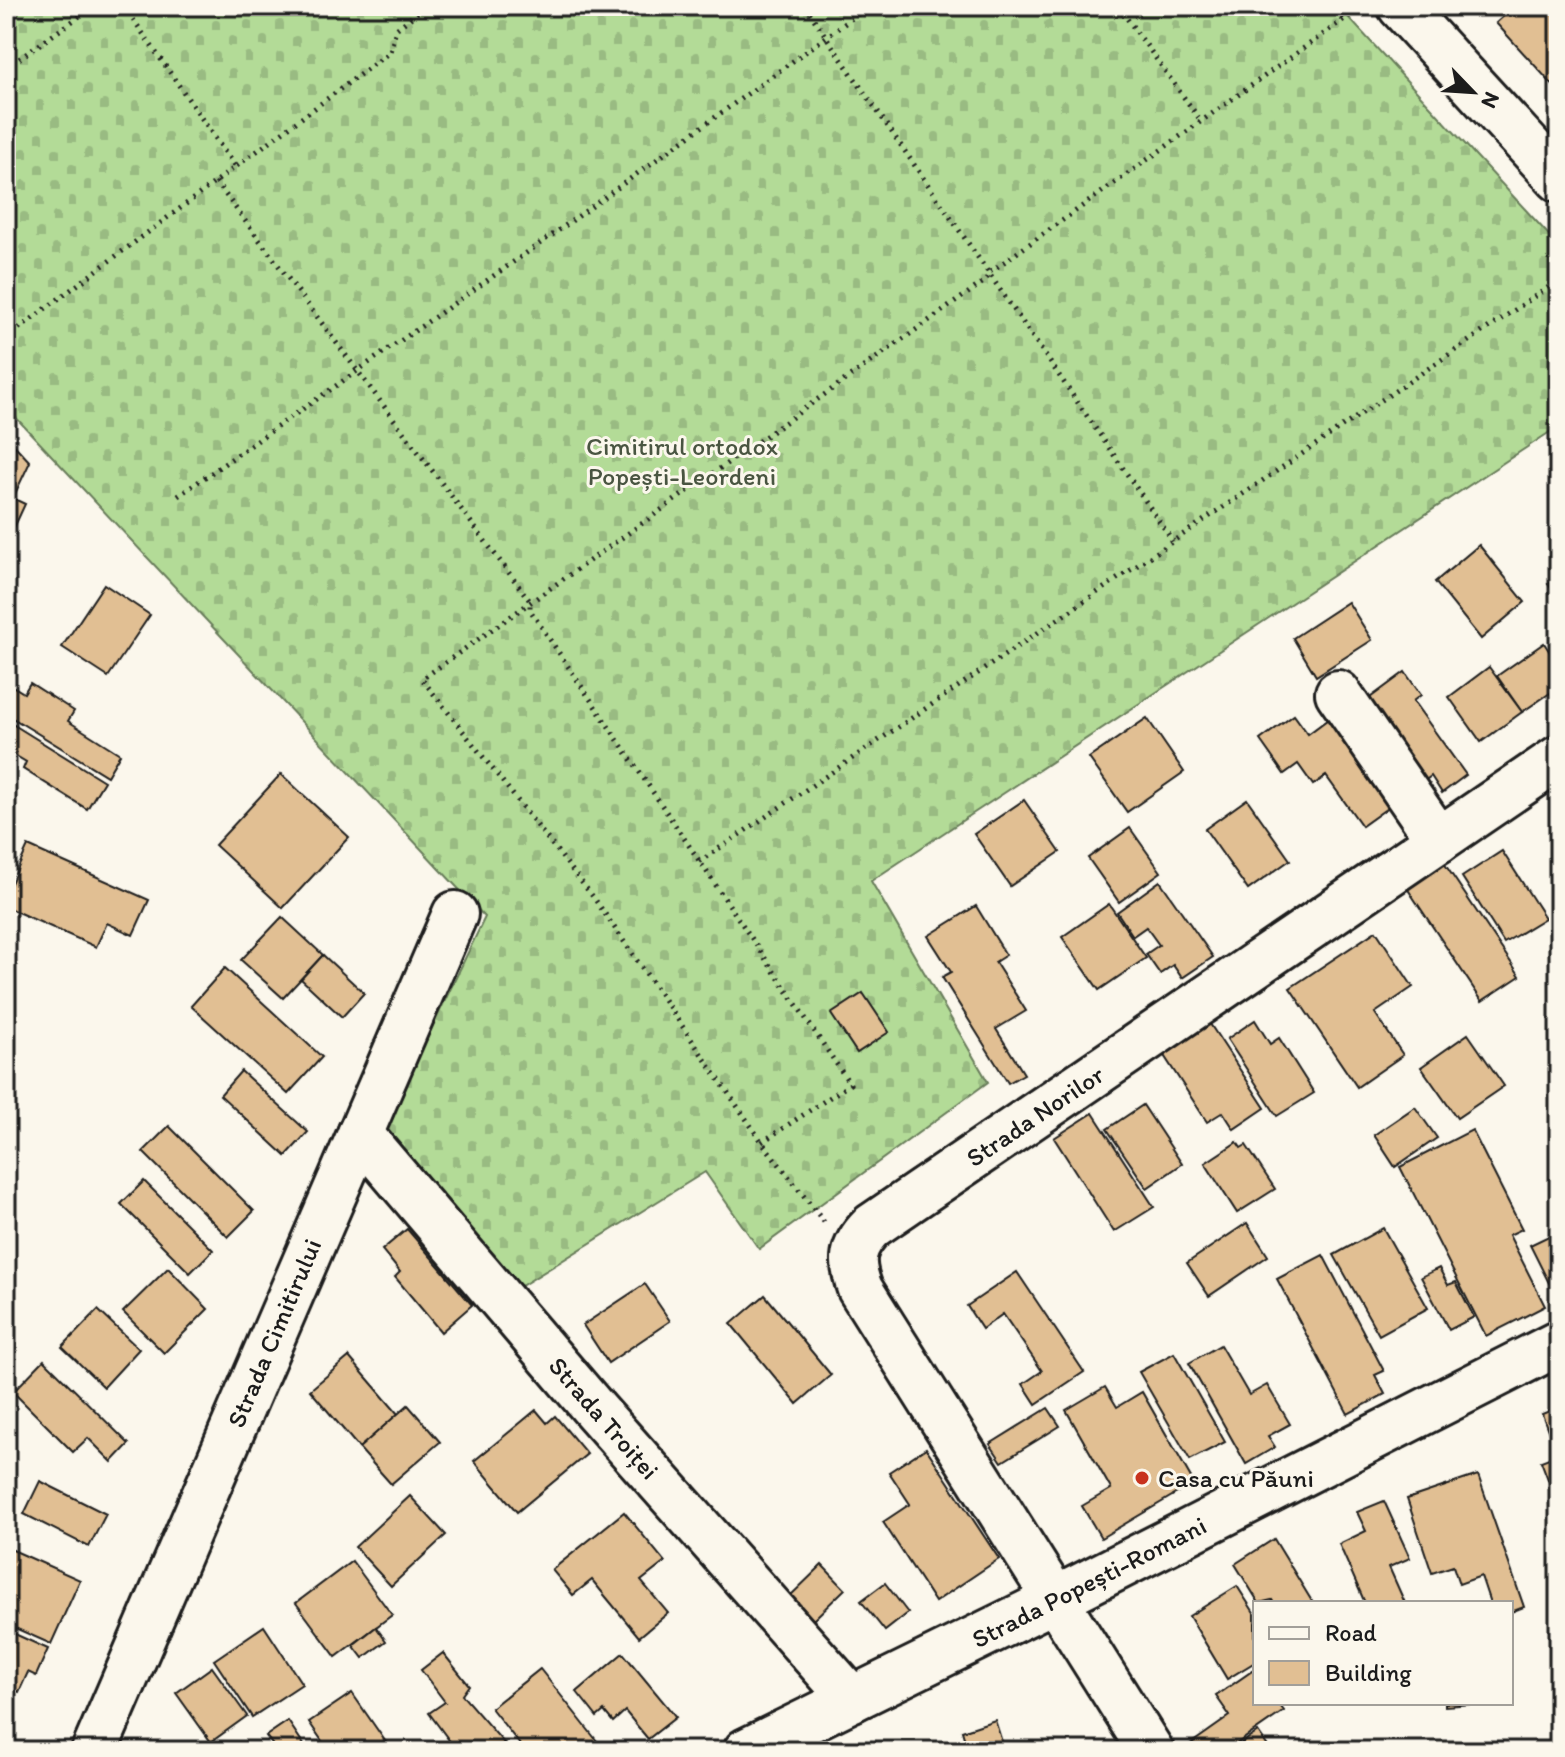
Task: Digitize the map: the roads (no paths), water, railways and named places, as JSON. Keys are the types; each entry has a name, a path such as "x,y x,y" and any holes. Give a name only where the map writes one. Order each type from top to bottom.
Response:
{"street":[{"path":"1400,6 1559,179"},
{"path":"1338,693 1439,840"},
{"name":"Strada Norilor","path":"1054,1600 860,1289 851,1266 854,1250 872,1226 1559,758"},
{"name":"Strada Cimitirului","path":"94,1751 455,914"},
{"name":"Strada Troiței","path":"360,1134 596,1411 852,1699"},
{"name":"Strada Popești-Romani","path":"746,1751 1054,1600 1559,1343"},
{"path":"1054,1600 1151,1751"}],"place":[{"name":"Casa cu Păuni","path":"1142,1478"}],"park label":[{"name":"Cimitirul ortodox Popești-Leordeni","path":"682,461"}]}
